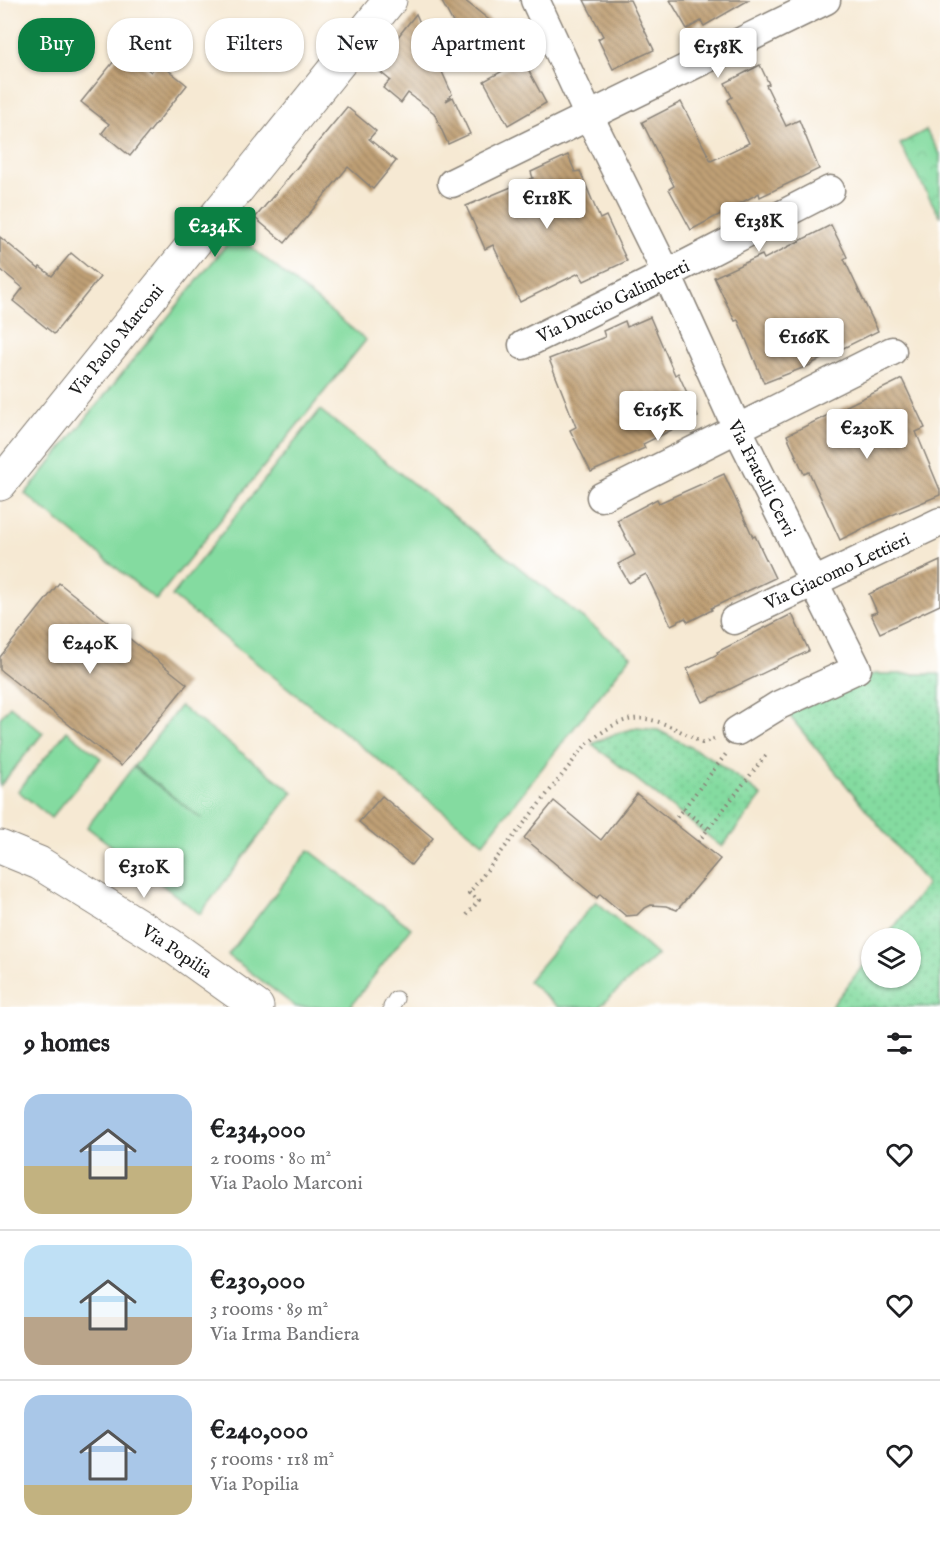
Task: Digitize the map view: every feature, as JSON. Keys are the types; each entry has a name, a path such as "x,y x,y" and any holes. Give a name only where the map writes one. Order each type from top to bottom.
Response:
{"street":[{"name":"Via Paolo Marconi","path":"0,484 390,0"},
{"name":"Via Fratelli Cervi","path":"535,0 667,274 737,428 857,669 779,705 732,742"},
{"path":"452,183 826,0"},
{"name":"Via Duccio Galimberti","path":"523,345 830,190"},
{"path":"601,497 892,351"},
{"name":"Via Giacomo Lettieri","path":"734,620 940,522"},
{"name":"Via Popilia","path":"0,847 39,863 89,894 169,944 257,1007"}],"path":[{"path":"467,915 479,900 469,893 585,746 604,728 629,718 659,720 702,743 732,742"},
{"path":"673,822 732,742"},
{"path":"698,842 766,755"},
{"path":"683,809 708,829"}],"green space":[{"path":"926,130 940,154 940,217 900,144"},
{"path":"235,234 366,340 156,600 25,494"},
{"path":"320,410 631,656 483,843 172,596"},
{"path":"874,674 940,674 940,1007 831,1007 861,968 861,988 921,988 921,928 893,928 927,884 788,714"},
{"path":"10,706 43,733 0,786 0,718"},
{"path":"180,706 293,792 200,914 87,827 133,767 202,819 134,766"},
{"path":"636,728 658,730 711,758 762,796 722,847 592,744"},
{"path":"67,731 101,758 51,818 18,791"},
{"path":"309,850 411,928 350,1007 296,1007 228,955"},
{"path":"596,901 657,955 599,1007 558,1007 528,981"}],"building":[{"path":"441,0 464,0 487,18 451,18"},
{"path":"584,0 630,0 654,50 613,69 598,39 603,36"},
{"path":"670,0 749,0 704,26 701,21 687,29"},
{"path":"411,20 411,72 442,72 452,94 446,101 453,97 470,134 448,144 434,113 408,93 401,103 383,88 390,80 380,72 399,72 399,35"},
{"path":"760,65 769,84 766,85 786,126 799,120 819,169 760,197 759,193 691,230 669,189 674,186 642,122 681,102 711,161 749,143 728,100 732,97 725,83"},
{"path":"107,70 107,72 171,72 187,85 130,156 102,133 109,124 81,102"},
{"path":"501,72 529,72 546,103 508,125 484,81"},
{"path":"347,107 376,131 369,139 396,161 373,189 348,167 285,243 255,218"},
{"path":"568,155 575,172 580,171 600,219 606,216 627,261 584,281 579,273 520,302 493,245 485,249 466,206 533,178 531,172"},
{"path":"831,225 847,257 844,259 878,331 813,364 764,383 738,320 735,321 714,277 762,255 764,259"},
{"path":"0,237 39,269 40,267 52,276 71,253 100,277 54,334 13,301 23,288 0,269"},
{"path":"650,317 675,375 678,373 698,417 643,444 645,448 591,472 570,430 576,427 549,359 605,337 603,331 625,321 627,327"},
{"path":"902,379 925,428 916,432 940,495 880,520 840,540 809,472 804,474 787,435"},
{"path":"724,474 775,578 711,608 712,610 688,622 685,618 671,625 646,574 629,583 618,564 635,555 617,520 657,499 659,503"},
{"path":"940,561 940,605 880,633 871,614 877,612 869,594"},
{"path":"59,583 187,684 121,766 0,670 0,657"},
{"path":"792,614 809,651 703,702 687,669"},
{"path":"637,794 720,859 677,910 666,906 651,905 637,915 626,916 600,894 597,898 524,838 554,801 601,840"},
{"path":"382,796 433,838 411,865 359,822"}]}
